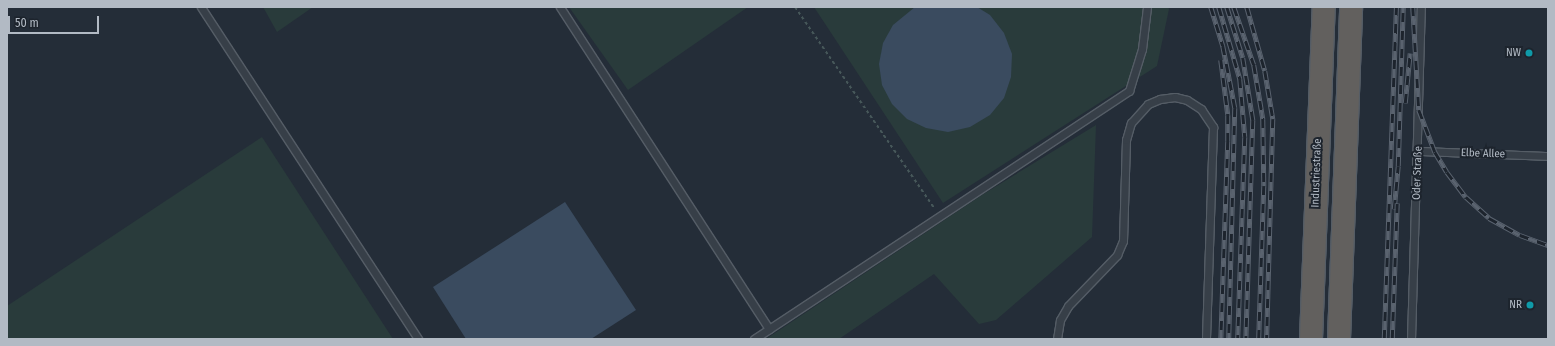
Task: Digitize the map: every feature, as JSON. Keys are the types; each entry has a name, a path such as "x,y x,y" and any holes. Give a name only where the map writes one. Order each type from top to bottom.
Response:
{"highway":[{"name":"Industriestraße","path":"1311,339 1324,7"},
{"path":"1339,339 1351,7"}],"lane":[{"path":"200,7 418,339"},
{"path":"560,7 769,329"},
{"path":"754,339 940,217 1129,90 1142,49 1147,7"},
{"name":"Oder Straße","path":"1411,339 1422,7"},
{"path":"1058,339 1060,320 1068,306 1117,255 1123,241 1126,140 1131,123 1148,104 1160,99 1175,97 1187,100 1201,109 1213,127 1206,339"},
{"name":"Elbe Allee","path":"1418,151 1548,156"}],"path":[{"path":"795,7 940,217"}],"shaded area":[{"path":"263,7 313,7 277,32"},
{"path":"569,7 748,7 628,90"},
{"path":"814,7 1168,7 1169,9 1157,66 943,203"},
{"path":"1096,125 1092,237 996,320 979,324 934,274 839,339 766,339 982,195"},
{"path":"262,137 393,339 7,339 7,306"}],"water":[{"path":"915,7 977,7 990,15 1004,33 1012,54 1011,77 1004,98 990,115 970,127 948,132 926,128 907,119 892,104 882,85 879,64 883,43 893,25"},
{"path":"565,202 636,310 591,339 466,339 433,287"}],"railway":[{"path":"1211,7 1223,46 1235,108 1229,339"},
{"path":"1219,7 1240,79 1245,137 1238,339"},
{"path":"1227,7 1243,58 1253,120 1246,339"},
{"path":"1234,7 1254,65 1263,119 1264,186 1259,339"},
{"path":"1247,7 1265,71 1273,119 1267,339"},
{"path":"1384,339 1396,7"},
{"path":"1394,209 1398,166 1403,7"},
{"path":"1413,7 1419,110 1435,152 1447,172 1466,197 1489,218 1520,235 1548,245"},
{"path":"1405,103 1410,53"},
{"path":"1221,60 1228,115 1221,339"},
{"path":"1392,339 1397,203"}],"place":[{"name":"NW","path":"1529,53"},
{"name":"NR","path":"1530,305"}]}
